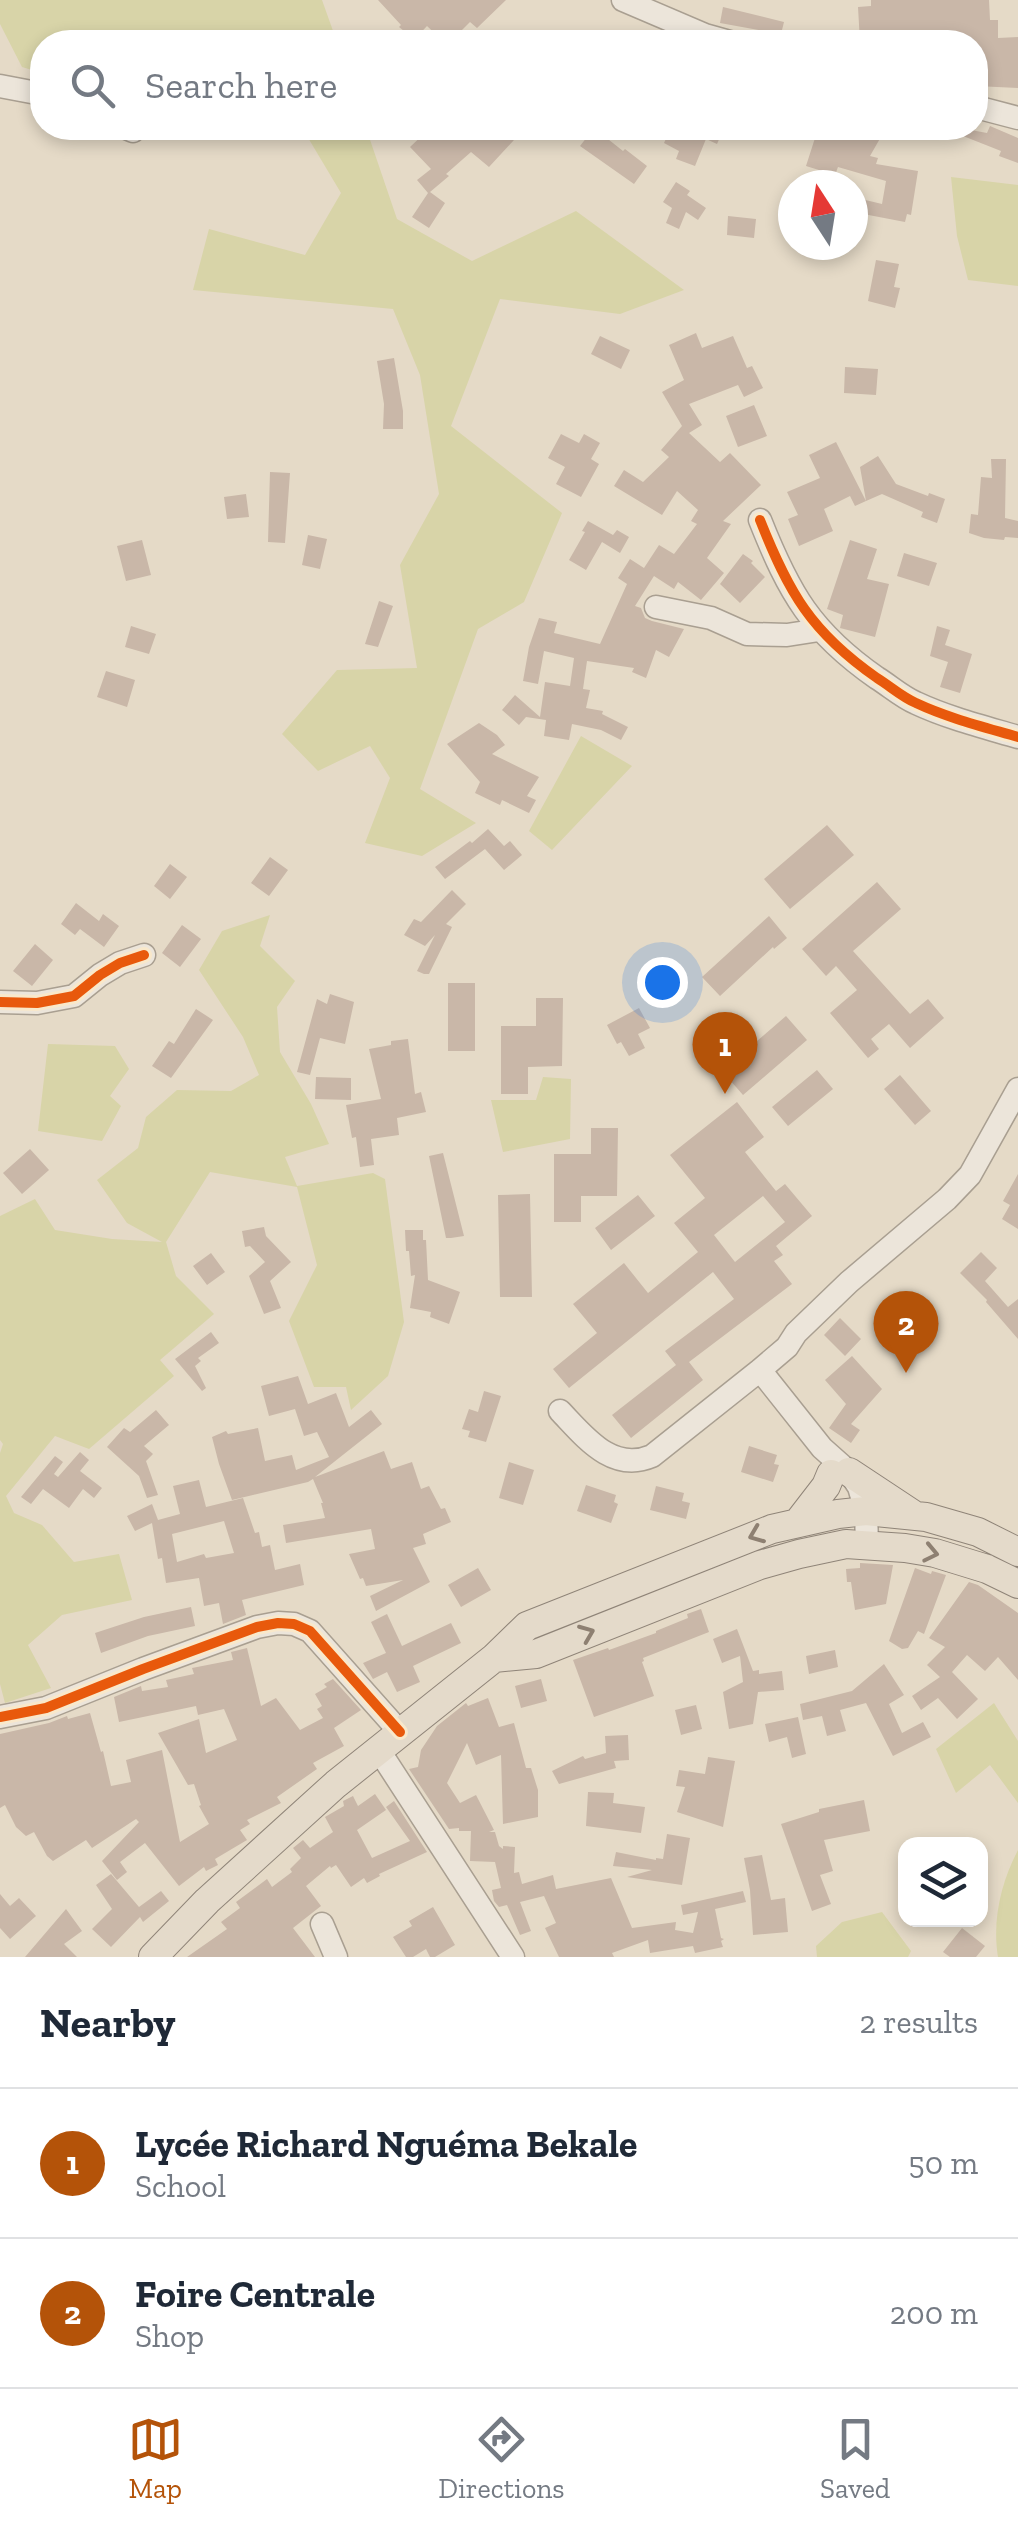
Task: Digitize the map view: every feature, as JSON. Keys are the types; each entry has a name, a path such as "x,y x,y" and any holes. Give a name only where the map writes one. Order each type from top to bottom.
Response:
{"main road":[{"path":"799,1521 836,1467 916,1516"},
{"path":"153,1957 207,1900 336,1784 494,1658 528,1626 772,1529 852,1512 926,1516 978,1532 1018,1552"},
{"path":"494,1658 536,1654 760,1566 856,1544 935,1552 1018,1584"}],"street":[{"path":"622,0 693,30"},
{"path":"0,86 30,92"},
{"path":"988,110 1018,118"},
{"path":"760,520 778,567 819,630 912,701 1018,737"},
{"path":"656,607 711,618 747,634 787,635 819,630"},
{"path":"0,1002 37,1003 74,996 120,963 144,955"},
{"path":"560,1411 595,1446 623,1461 638,1462 652,1456 760,1370 848,1282 958,1187 970,1174 1018,1089"},
{"path":"760,1370 863,1497 852,1512 856,1544"},
{"path":"0,1717 46,1708 258,1627 294,1624 310,1631 389,1740 513,1957"},
{"path":"322,1924 336,1957"}],"shaded area":[{"path":"0,0 322,0 333,30 30,30 30,69 22,67 0,24"},
{"path":"309,140 370,140 397,219 472,261 576,211 684,290 620,314 500,299 451,426 562,513 524,602 478,629 420,789 476,823 422,856 365,843 390,778 370,746 318,771 282,734 337,670 417,668 400,565 439,494 420,375 393,309 193,290 209,229 305,255 341,193"},
{"path":"951,177 1018,185 1018,286 968,280 957,236"},
{"path":"581,736 632,766 552,850 529,831"},
{"path":"270,915 260,946 295,981 277,1007 280,1052 329,1144 285,1157 297,1186 373,1173 385,1179 404,1322 388,1376 351,1410 346,1387 314,1387 289,1321 317,1265 297,1187 210,1172 166,1242 176,1276 214,1314 160,1360 174,1376 89,1449 55,1436 6,1496 14,1513 42,1525 74,1562 119,1554 132,1600 62,1615 28,1645 51,1688 5,1703 0,1684 0,1216 35,1199 55,1230 162,1242 127,1223 97,1180 138,1148 146,1117 177,1090 231,1091 259,1075 243,1037 199,970 222,931"},
{"path":"48,1044 115,1046 129,1069 110,1096 121,1106 102,1141 38,1131"},
{"path":"543,1077 571,1079 570,1139 503,1152 491,1100 536,1100"},
{"path":"994,1703 1018,1741 1018,1803 990,1765 956,1793 936,1749"},
{"path":"1018,1850 1018,1957 998,1957 999,1902"},
{"path":"882,1912 911,1951 908,1957 817,1957 816,1946 842,1922"}],"building":[{"path":"378,0 506,0 477,28 470,22 462,30 431,30 427,26 423,30 403,30"},
{"path":"871,0 989,0 990,20 998,20 998,38 1018,37 1018,88 988,87 988,30 859,30 858,7 871,6"},
{"path":"723,7 784,22 782,30 720,23"},
{"path":"990,126 1018,138 1018,163 973,140 988,140"},
{"path":"417,140 514,140 489,167 471,152 446,174 449,176 430,192 445,203 429,228 412,217 428,193 417,180 431,169 410,147"},
{"path":"585,140 609,140 647,166 634,184 580,146"},
{"path":"706,140 695,166 676,159 679,151 664,143"},
{"path":"814,140 879,140 870,156 878,158 876,164 918,171 911,215 907,214 905,222 868,215 868,201 882,204 886,181 868,176 868,170 819,170 806,166"},
{"path":"676,182 706,208 698,220 686,212 679,229 666,223 672,208 663,202"},
{"path":"728,216 756,219 754,238 727,235"},
{"path":"876,260 899,264 894,287 900,288 895,308 868,301"},
{"path":"696,333 702,348 733,336 747,368 752,366 763,388 744,397 738,385 689,404 702,425 689,433 720,462 730,453 761,485 723,521 731,524 707,558 724,573 701,600 678,582 674,589 654,576 635,606 641,608 645,618 684,629 669,657 656,650 646,678 632,672 634,668 587,661 583,689 590,690 586,708 603,711 602,714 628,727 621,740 601,730 572,724 569,740 544,736 546,720 526,717 519,725 502,710 515,695 540,717 545,682 570,686 574,658 544,651 538,684 523,681 539,618 557,622 554,633 600,644 627,584 618,578 630,559 644,568 659,545 674,554 697,524 691,521 698,510 677,491 662,515 614,486 624,470 643,482 669,457 661,450 682,426 662,392 684,380 669,345"},
{"path":"600,336 630,350 621,369 591,354"},
{"path":"394,358 403,429 383,429 384,404 377,361"},
{"path":"845,367 878,369 876,395 844,393"},
{"path":"754,405 767,436 738,447 726,416"},
{"path":"561,434 579,443 584,434 600,443 591,459 599,464 581,497 556,484 565,467 548,458"},
{"path":"836,442 866,501 855,506 850,496 824,509 833,531 799,546 788,519 798,515 787,492 820,478 809,455"},
{"path":"878,456 896,484 945,499 937,523 921,517 923,512 882,494 866,501 860,467"},
{"path":"991,459 1006,459 1005,518 1018,521 1018,538 984,538 969,533 971,514 978,515 981,477 992,478"},
{"path":"270,472 290,473 285,543 268,542"},
{"path":"246,494 249,517 227,519 224,497"},
{"path":"588,521 613,535 617,530 629,537 620,553 602,542 586,570 569,560"},
{"path":"308,535 327,539 320,569 302,565"},
{"path":"142,540 151,575 126,581 117,546"},
{"path":"850,540 877,549 867,579 889,584 875,637 840,628 843,615 827,609"},
{"path":"904,553 937,563 929,586 897,576"},
{"path":"743,554 765,577 740,603 720,584"},
{"path":"379,601 393,606 378,647 365,644"},
{"path":"131,626 156,634 149,654 125,647"},
{"path":"937,626 950,630 945,645 972,654 960,693 940,687 948,662 930,656"},
{"path":"106,671 135,680 127,707 97,697"},
{"path":"479,723 505,745 492,754 539,777 527,796 536,800 529,813 475,793 480,782 447,744"},
{"path":"827,825 854,855 790,909 764,879"},
{"path":"488,829 504,846 510,841 522,855 504,870 485,849 445,879 435,867"},
{"path":"270,857 288,870 269,896 251,883"},
{"path":"170,864 187,877 170,899 154,886"},
{"path":"877,882 901,909 853,951 910,1014 928,999 944,1018 910,1048 889,1024 871,1039 879,1049 868,1058 830,1013 857,990 836,966 826,976 802,949"},
{"path":"452,890 466,904 446,924 452,927 429,974 424,974 417,971 435,935 425,946 404,935 414,919 421,922"},
{"path":"76,903 99,921 103,914 119,926 104,947 80,929 75,935 61,924"},
{"path":"769,916 787,938 720,996 702,977"},
{"path":"182,925 201,939 180,967 162,953"},
{"path":"35,944 53,960 32,986 13,971"},
{"path":"448,983 475,983 475,1051 448,1051"},
{"path":"330,994 354,1002 345,1044 320,1038 310,1075 297,1072 317,999 327,1004"},
{"path":"536,998 563,998 562,1066 528,1067 528,1094 501,1094 501,1026 536,1026"},
{"path":"639,1008 650,1028 638,1034 645,1048 629,1056 607,1025"},
{"path":"196,1009 213,1020 171,1078 152,1066 169,1041 174,1044"},
{"path":"786,1016 807,1040 743,1095 722,1071"},
{"path":"408,1039 415,1094 421,1092 426,1112 397,1118 399,1135 371,1139 374,1165 360,1167 346,1105 381,1099 369,1049"},
{"path":"817,1070 833,1089 788,1126 772,1107"},
{"path":"900,1075 931,1111 915,1125 884,1089"},
{"path":"316,1077 351,1078 351,1100 315,1099"},
{"path":"737,1102 764,1137 745,1152 776,1191 785,1184 812,1216 776,1246 783,1255 774,1261 792,1284 689,1362 703,1380 631,1438 612,1415 676,1365 665,1351 734,1299 713,1272 569,1388 553,1369 597,1333 573,1304 624,1263 648,1293 698,1252 674,1223 705,1198 670,1155","holes":["763,1196 785,1222 735,1262 714,1235"]},
{"path":"591,1128 618,1128 617,1196 581,1196 581,1222 554,1222 554,1154 591,1154"},
{"path":"30,1149 49,1170 22,1194 3,1173"},
{"path":"443,1153 464,1236 446,1238 429,1156"},
{"path":"1018,1174 1018,1229 1002,1219 1010,1205 1003,1201"},
{"path":"530,1194 532,1297 500,1297 498,1195"},
{"path":"638,1195 655,1216 611,1250 595,1228"},
{"path":"264,1227 266,1236 291,1262 270,1281 281,1308 264,1314 249,1276 265,1262 250,1246 245,1247 242,1231"},
{"path":"405,1230 423,1230 428,1280 460,1292 449,1324 430,1317 431,1312 410,1308 415,1275 411,1276"},
{"path":"981,1252 997,1268 985,1281 1008,1307 1018,1299 1018,1339 960,1273"},
{"path":"211,1253 225,1272 207,1285 193,1266"},
{"path":"840,1318 861,1339 845,1356 824,1335"},
{"path":"211,1332 219,1343 198,1358 201,1361 195,1366 206,1388 202,1391 175,1359"},
{"path":"852,1356 882,1389 851,1424 860,1430 851,1443 829,1428 846,1404 825,1380"},
{"path":"298,1376 308,1404 336,1393 349,1427 371,1410 382,1424 315,1477 384,1451 391,1469 412,1462 421,1489 429,1486 451,1522 423,1534 426,1544 413,1548 430,1582 376,1611 370,1596 403,1580 366,1586 360,1579 349,1554 375,1549 371,1529 286,1543 283,1525 325,1518 313,1479 232,1500 219,1464 212,1437 226,1431 228,1434 258,1428 265,1461 292,1455 296,1470 329,1457 317,1432 304,1436 295,1409 269,1416 261,1386"},
{"path":"484,1391 501,1396 486,1442 468,1437 470,1431 462,1429 469,1409 478,1412"},
{"path":"156,1410 169,1425 144,1446 153,1454 146,1461 158,1495 147,1498 139,1476 107,1447 124,1428 130,1432"},
{"path":"749,1446 777,1455 774,1464 779,1465 773,1482 741,1472"},
{"path":"80,1452 89,1460 80,1471 102,1488 94,1498 83,1489 69,1508 43,1489 31,1504 21,1497 55,1456 63,1462 54,1474 58,1477"},
{"path":"509,1462 534,1470 523,1505 499,1498"},
{"path":"199,1480 206,1507 243,1498 262,1547 270,1545 275,1570 300,1564 304,1585 242,1600 246,1615 223,1624 219,1603 204,1606 199,1578 166,1583 152,1523 135,1531 127,1516 152,1504 158,1520 180,1514 173,1486","holes":["224,1521 234,1553 206,1558 204,1554 177,1562 172,1534"]},
{"path":"586,1485 616,1495 614,1502 618,1504 611,1523 577,1511"},
{"path":"656,1486 684,1493 682,1501 690,1503 686,1519 650,1510"},
{"path":"860,1563 893,1565 886,1604 855,1610 846,1569 860,1568"},
{"path":"478,1568 491,1590 461,1607 448,1585"},
{"path":"915,1568 946,1575 924,1634 918,1631 908,1648 902,1649 889,1641"},
{"path":"969,1582 1018,1613 1018,1680 998,1657 985,1671 967,1655 952,1672 978,1699 957,1719 938,1698 921,1710 912,1696 940,1677 927,1665 945,1647 929,1638"},
{"path":"191,1607 195,1626 148,1636 101,1653 95,1633"},
{"path":"701,1609 709,1632 643,1658 654,1696 594,1717 573,1660 656,1633"},
{"path":"387,1614 402,1646 451,1623 461,1643 413,1666 420,1682 397,1692 387,1672 373,1679 363,1663 386,1653 371,1622"},
{"path":"737,1629 753,1671 782,1671 784,1690 758,1692 753,1724 729,1729 723,1692 743,1682 740,1656 722,1663 713,1639"},
{"path":"247,1648 261,1706 276,1698 300,1730 323,1718 315,1694 333,1679 361,1710 334,1728 344,1746 313,1763 317,1769 277,1797 281,1803 247,1820 250,1824 240,1830 247,1840 215,1859 218,1865 206,1871 204,1867 179,1886 145,1843 120,1862 127,1872 117,1880 102,1861 139,1822 136,1819 92,1848 86,1840 53,1861 34,1832 26,1836 16,1827 5,1805 0,1808 0,1734 90,1713 111,1786 131,1782 126,1760 162,1750 180,1842 209,1824 199,1806 194,1784 188,1785 158,1733 199,1719 206,1753 237,1740 224,1709 198,1715 196,1706 119,1722 114,1697 141,1686 142,1691 168,1687 166,1680 194,1674 192,1668 233,1660 231,1652"},
{"path":"835,1650 838,1667 809,1674 806,1656"},
{"path":"884,1664 904,1695 889,1704 902,1733 923,1722 931,1737 893,1756 866,1703 840,1710 846,1731 827,1736 822,1716 803,1720 800,1704 852,1691"},
{"path":"541,1679 547,1701 521,1708 515,1686"},
{"path":"488,1698 499,1727 514,1723 526,1768 531,1768 538,1790 538,1817 503,1824 501,1755 476,1765 467,1743 447,1783 460,1803 476,1795 494,1830 489,1832 495,1832 499,1846 515,1847 514,1873 519,1872 522,1884 553,1875 556,1889 611,1878 632,1928 676,1922 675,1930 693,1933 698,1912 683,1915 681,1905 743,1891 746,1902 715,1909 723,1947 695,1953 693,1946 650,1953 648,1940 612,1953 614,1957 559,1957 545,1928 556,1923 544,1896 520,1902 531,1931 520,1935 507,1905 499,1907 494,1901 492,1890 501,1888 495,1862 470,1861 471,1831 449,1829 409,1769 418,1767 421,1750 437,1726 466,1703 468,1706"},
{"path":"696,1705 702,1729 681,1735 675,1710"},
{"path":"798,1717 806,1754 792,1758 787,1737 769,1742 765,1724"},
{"path":"628,1735 629,1760 614,1761 616,1768 559,1784 552,1771 583,1756 585,1759 606,1753 605,1736"},
{"path":"708,1757 735,1761 723,1827 677,1812 685,1787 676,1786 679,1770 705,1774"},
{"path":"588,1792 614,1793 613,1803 645,1807 641,1833 586,1826"},
{"path":"375,1794 386,1810 357,1830 372,1858 410,1841 386,1807 394,1801 427,1852 367,1883 364,1878 351,1887 336,1865 306,1886 321,1906 293,1928 315,1957 187,1957 227,1929 221,1922 240,1908 236,1902 267,1879 272,1887 292,1872 290,1869 301,1858 293,1848 303,1840 310,1848 333,1832 325,1817 344,1806 343,1801 353,1796 358,1806"},
{"path":"864,1800 870,1831 824,1840 833,1871 820,1875 831,1904 812,1911 781,1824 819,1809"},
{"path":"667,1834 690,1838 682,1885 627,1877 652,1870 613,1866 616,1852 663,1859"},
{"path":"762,1855 771,1900 785,1898 788,1932 753,1935 744,1858"},
{"path":"111,1874 139,1907 161,1891 169,1901 143,1922 140,1917 111,1947 92,1929 112,1909 96,1885"},
{"path":"0,1894 10,1906 19,1898 36,1916 10,1939 0,1928"},
{"path":"433,1907 455,1945 435,1957 430,1957 426,1949 406,1957 393,1937 412,1926 409,1921"},
{"path":"66,1909 82,1931 64,1944 77,1957 25,1957"},
{"path":"962,1928 985,1946 976,1957 950,1957 943,1952"}],"cycle path":[{"path":"760,520 792,590 819,627 854,661 916,703 1018,737"},
{"path":"0,1002 37,1003 74,996 120,963 144,955"},
{"path":"0,1717 46,1708 257,1627 278,1623 310,1631 400,1732"}],"place":[{"name":"Lycée Richard Nguéma Bekale","path":"725,1094"},
{"name":"Foire Centrale","path":"906,1373"}]}
